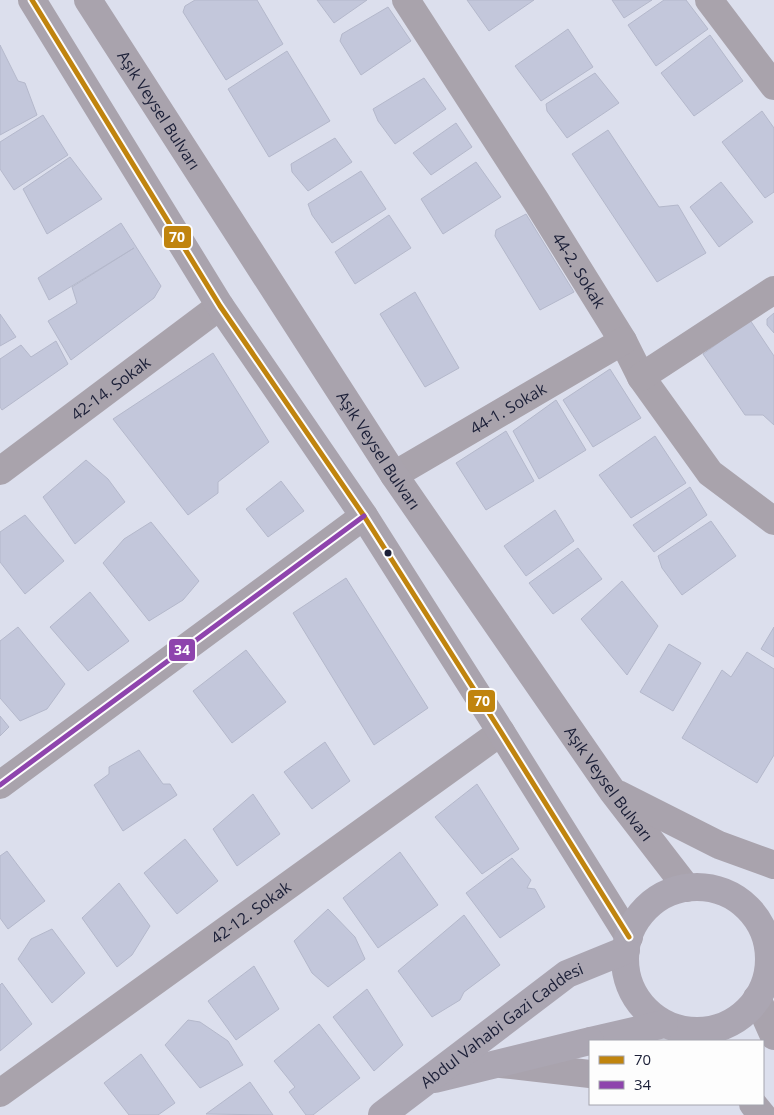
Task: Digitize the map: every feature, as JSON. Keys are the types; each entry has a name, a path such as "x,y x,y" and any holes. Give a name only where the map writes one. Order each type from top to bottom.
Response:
{"main road":[{"path":"32,0 220,306 364,516 501,732 628,944"},
{"name":"Aşık Veysel Bulvarı","path":"88,0 394,475 613,792 687,888"},
{"path":"613,792 719,845 774,865"},
{"path":"687,888 704,888 720,891 762,911 756,920 765,938 770,972 757,998 743,1014 725,1025 698,1036 664,1024 647,1012 634,995 627,976 628,944 636,922 654,902 673,892 687,888"},
{"name":"Abdul Vahabi Gazi Caddesi","path":"424,1081 567,974 628,944"},
{"path":"757,998 774,1036"},
{"name":"Abdul Vahabi Gazi Caddesi","path":"594,1040 664,1024"},
{"name":"Abdul Vahabi Gazi Caddesi","path":"424,1081 589,1041"},
{"path":"497,1064 589,1074"},
{"path":"382,1115 424,1081"},
{"path":"754,1105 762,1115"}],"street":[{"name":"44-2. Sokak","path":"406,0 536,201 622,341 641,377 710,473 774,521"},
{"path":"709,0 774,86"},
{"path":"641,377 774,290"},
{"name":"42-14. Sokak","path":"0,471 220,306"},
{"name":"44-1. Sokak","path":"394,475 622,341"},
{"path":"0,785 364,516"},
{"name":"42-12. Sokak","path":"0,1093 501,732"}],"building":[{"path":"195,0 257,0 283,44 226,80 183,12 185,6"},
{"path":"317,0 367,0 334,23"},
{"path":"467,0 534,0 489,31"},
{"path":"612,0 652,0 624,18"},
{"path":"664,0 686,0 708,29 656,66 628,25"},
{"path":"388,7 411,41 361,75 340,41 342,34"},
{"path":"568,29 593,67 541,101 515,66"},
{"path":"710,35 743,81 694,116 661,73"},
{"path":"0,45 18,81 25,83 37,115 0,135"},
{"path":"287,51 330,121 269,157 228,89"},
{"path":"595,73 619,103 567,138 547,111 546,104"},
{"path":"424,78 446,109 395,144 378,121 373,109"},
{"path":"762,111 774,128 774,192 765,198 722,142"},
{"path":"43,115 68,155 14,190 0,169 0,142"},
{"path":"456,123 472,147 431,175 413,153"},
{"path":"608,130 659,207 678,205 706,253 657,282 572,154"},
{"path":"335,138 352,162 308,191 292,172 291,164"},
{"path":"70,157 102,199 47,234 23,189"},
{"path":"476,162 501,197 443,234 421,199"},
{"path":"361,171 386,209 332,243 312,215 308,204"},
{"path":"721,182 753,222 719,247 690,207"},
{"path":"526,214 574,292 540,310 495,236 496,230"},
{"path":"389,215 411,248 355,284 335,252"},
{"path":"121,223 161,286 154,298 71,360 48,321 77,303 72,287 134,248 49,300 38,278"},
{"path":"415,292 459,368 425,387 380,314"},
{"path":"774,313 774,333 767,325 767,319"},
{"path":"0,314 16,337 0,346"},
{"path":"750,320 774,356 774,425 763,415 745,415 703,354"},
{"path":"56,341 68,364 2,410 0,407 0,359 21,345 31,357"},
{"path":"213,353 269,442 218,482 218,493 188,515 113,419"},
{"path":"610,369 641,418 593,447 563,400"},
{"path":"556,400 586,450 539,479 513,431"},
{"path":"506,431 534,481 486,510 456,463"},
{"path":"655,436 686,483 631,518 599,475"},
{"path":"86,460 108,479 125,502 75,544 43,497"},
{"path":"281,481 304,511 268,537 246,509"},
{"path":"690,487 707,515 654,552 633,525"},
{"path":"555,510 574,541 526,576 504,546"},
{"path":"25,515 64,561 25,594 0,562 0,532"},
{"path":"711,521 736,556 682,595 662,568 658,556"},
{"path":"151,522 199,581 183,600 149,621 103,563 124,539"},
{"path":"578,548 602,579 553,614 529,583"},
{"path":"346,578 428,708 374,745 293,613"},
{"path":"622,581 658,626 627,675 581,619"},
{"path":"90,592 129,641 88,671 50,627"},
{"path":"18,627 65,684 47,709 20,721 0,698 0,641"},
{"path":"774,627 774,657 761,649"},
{"path":"669,644 701,663 673,711 640,692"},
{"path":"246,650 286,702 232,743 193,691"},
{"path":"747,652 774,669 774,755 757,783 682,738 722,670 731,677"},
{"path":"0,716 9,727 0,736"},
{"path":"325,742 350,781 312,809 284,772"},
{"path":"139,750 163,784 170,784 177,795 123,831 94,785 109,774 109,767"},
{"path":"477,784 519,849 482,874 435,817"},
{"path":"253,794 280,834 237,866 213,829"},
{"path":"185,839 218,881 177,914 144,873"},
{"path":"7,851 45,901 8,929 0,918 0,856"},
{"path":"400,852 438,905 378,948 343,898"},
{"path":"512,858 531,880 527,888 535,889 545,907 500,938 466,893"},
{"path":"119,883 150,926 132,955 117,967 82,918"},
{"path":"328,909 355,937 365,959 328,987 312,973 294,941"},
{"path":"464,915 500,965 464,992 460,1000 432,1017 398,971"},
{"path":"52,929 85,973 52,1003 18,959 31,939"},
{"path":"254,966 279,1009 236,1040 208,1001"},
{"path":"2,983 32,1024 0,1051 0,985"},
{"path":"367,989 403,1045 374,1071 333,1017"},
{"path":"188,1020 200,1022 228,1041 243,1065 200,1088 165,1045"},
{"path":"319,1024 360,1078 313,1115 306,1115 289,1092 295,1087 274,1061"},
{"path":"141,1054 175,1103 158,1115 129,1115 104,1083"},
{"path":"250,1082 273,1115 206,1114"}],"transit line":[{"name":"70","path":"32,0 220,306 364,516 629,937"},
{"name":"34","path":"0,785 364,516"}]}
